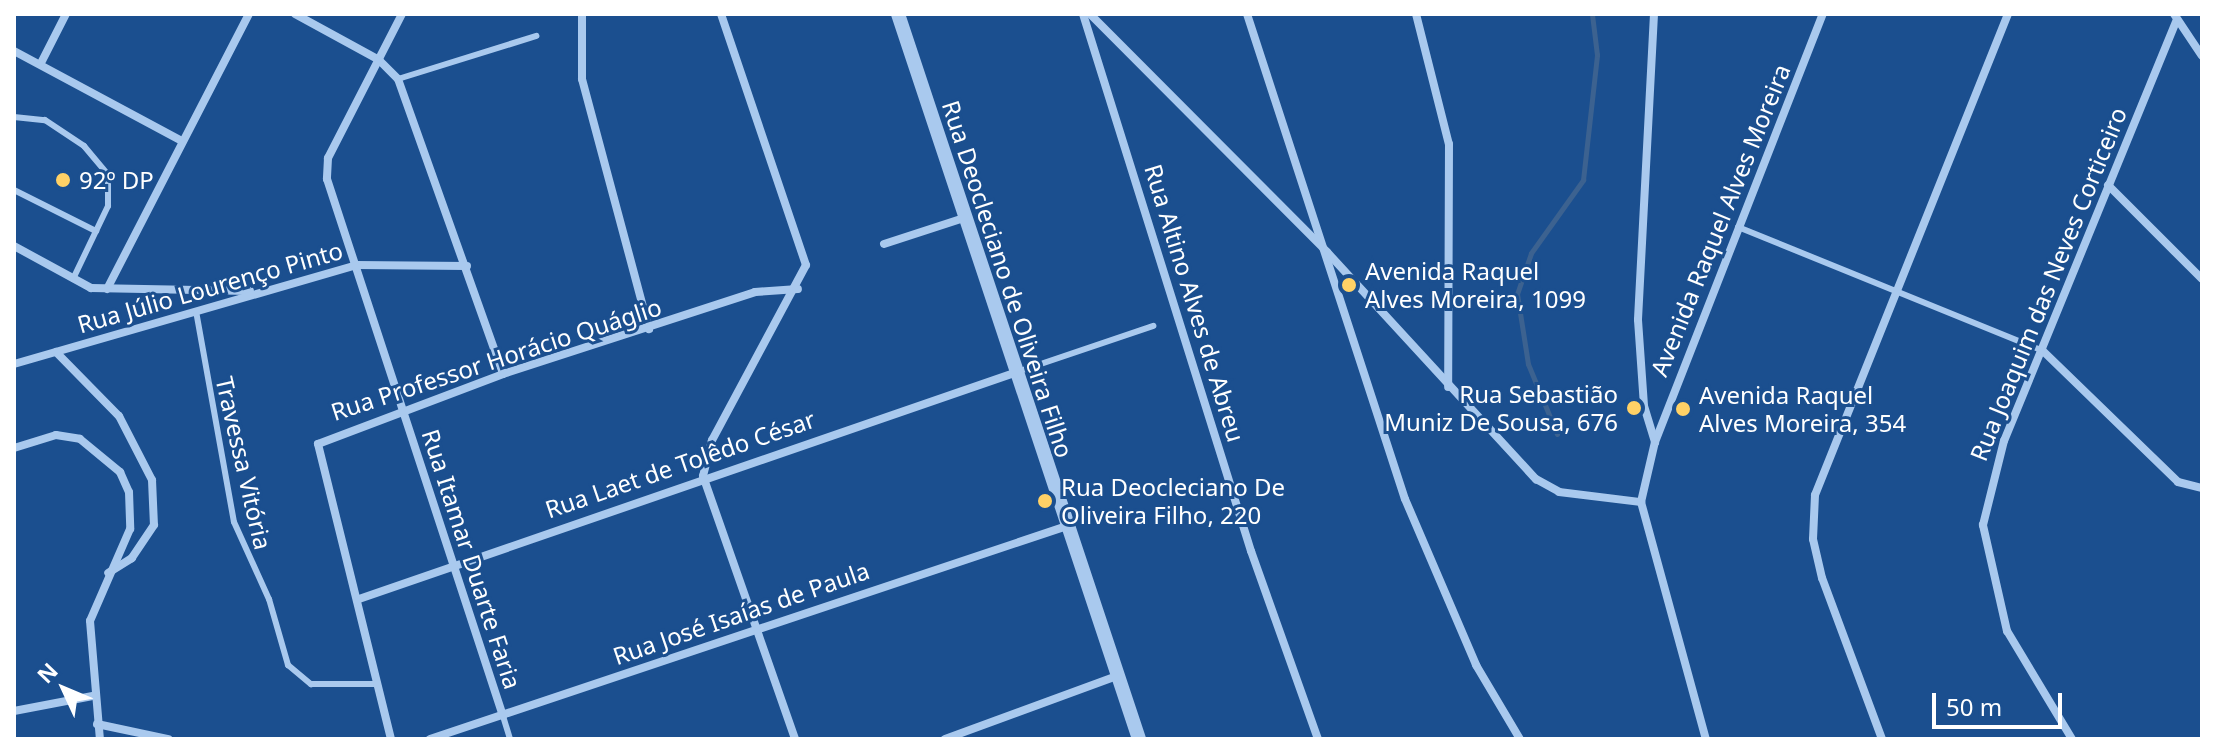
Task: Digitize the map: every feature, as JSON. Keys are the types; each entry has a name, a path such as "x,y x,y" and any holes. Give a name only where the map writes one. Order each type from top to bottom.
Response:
{"street":[{"path":"41,63 66,14"},
{"path":"107,289 249,14"},
{"path":"295,14 379,60 398,79 503,374"},
{"name":"Rua Itamar Duarte Faria","path":"402,14 326,168 503,716"},
{"path":"582,14 582,79 649,329"},
{"path":"721,14 803,240 806,265 798,289 712,440 703,476 795,739"},
{"name":"Rua Deocleciano de Oliveira Filho","path":"898,14 1139,739"},
{"name":"Rua Altino Alves de Abreu","path":"1083,14 1251,551 1318,739"},
{"path":"1090,14 1327,252 1448,388 1536,479 1559,492 1641,502 1706,739"},
{"path":"1247,14 1405,499 1476,665 1520,739"},
{"path":"1416,14 1449,144 1448,388"},
{"path":"1654,14 1638,320 1644,406 1655,442"},
{"name":"Avenida Raquel Alves Moreira","path":"1641,502 1655,442 1823,14"},
{"path":"1882,739 1844,650 1813,539 1827,452 2008,14"},
{"path":"2175,17 2202,56"},
{"name":"Rua Joaquim das Neves Corticeiro","path":"2072,739 2007,631 1983,525 2004,441 2043,351 2175,17"},
{"path":"14,51 182,141"},
{"path":"2108,185 2202,279"},
{"path":"884,244 964,218"},
{"path":"14,246 73,279 107,289 258,291"},
{"name":"Rua Júlio Lourenço Pinto","path":"14,364 356,265 467,266"},
{"name":"Rua Professor Horácio Quáglio","path":"391,739 375,684 359,599 316,450 331,434 401,407 649,329 755,292 798,289"},
{"path":"2043,351 2169,474 2202,488"},
{"path":"56,352 119,416 152,480 154,525 145,544 107,573"},
{"name":"Rua Laet de Tolêdo César","path":"359,599 703,476 1017,372"},
{"path":"14,448 56,435 80,439 120,472 133,513 90,621 93,696 100,739"},
{"name":"Rua José Isaías de Paula","path":"430,739 756,627 1067,526"},
{"path":"945,739 964,736 1117,676"},
{"path":"14,711 93,696"},
{"path":"97,724 168,739"}],"lane":[{"path":"398,79 536,36"},
{"path":"14,117 45,120 98,161 110,188 96,231 73,279"},
{"path":"14,190 96,231"},
{"path":"1738,227 1895,288 2043,351"},
{"name":"Travessa Vitória","path":"196,311 234,522 269,599 288,665 311,684 375,684"},
{"path":"1017,372 1153,326"},
{"path":"503,716 510,739"}],"waterway":[{"path":"1557,434 1528,364 1517,294 1531,253 1583,180 1597,55 1592,14"}],"place":[{"name":"92º DP","path":"63,180"},
{"name":"Avenida Raquel Alves Moreira, 1099","path":"1349,285"},
{"name":"Rua Sebastião Muniz De Sousa, 676","path":"1634,408"},
{"name":"Avenida Raquel Alves Moreira, 354","path":"1683,409"},
{"name":"Rua Deocleciano De Oliveira Filho, 220","path":"1045,501"}]}
